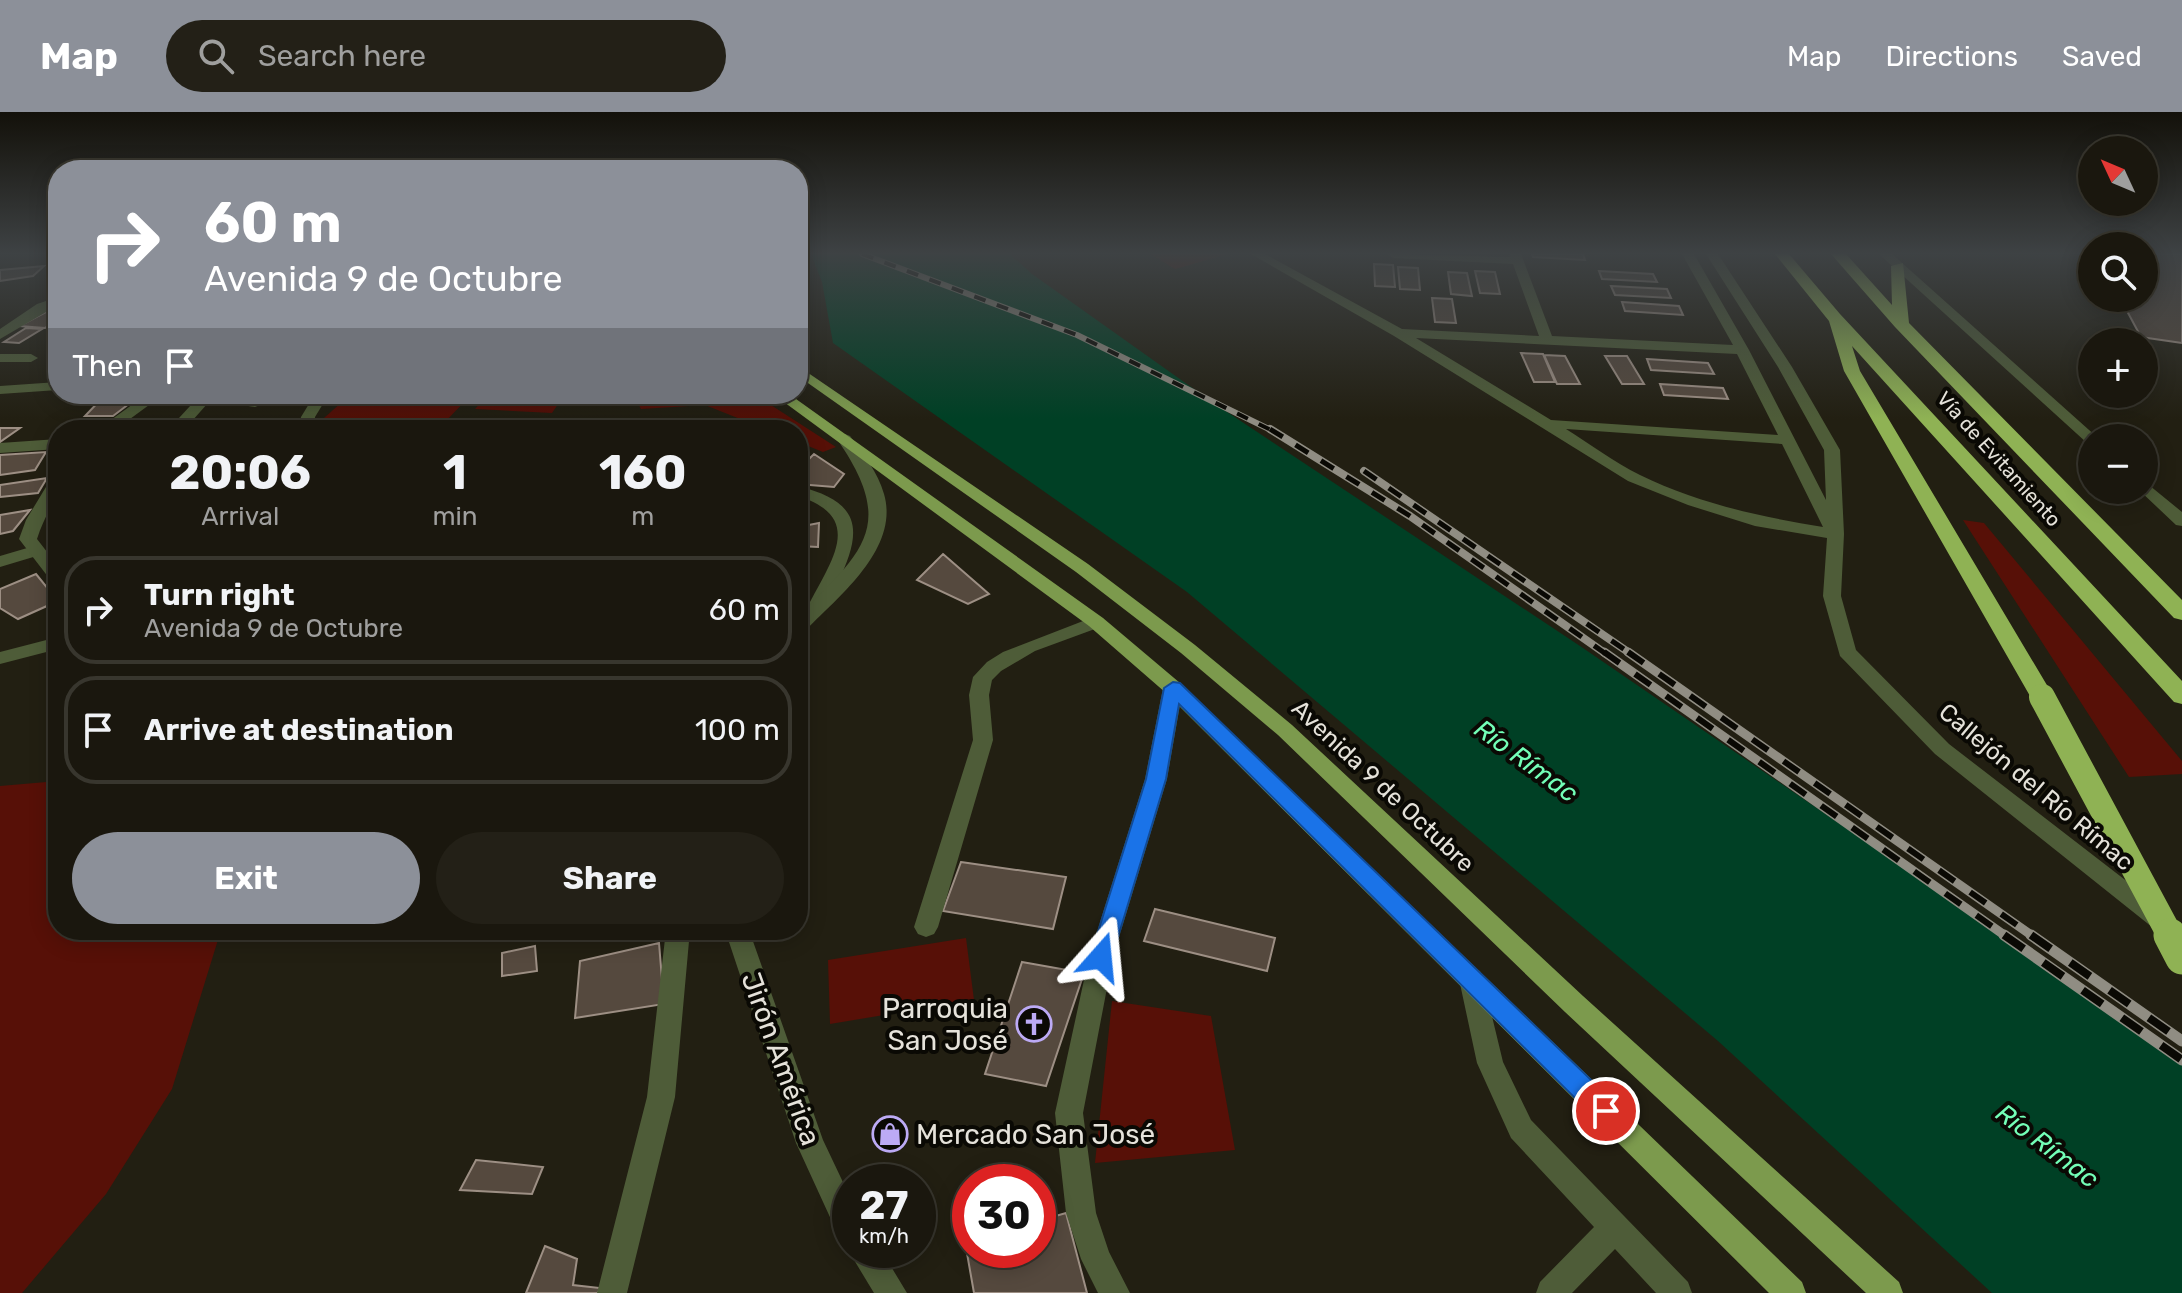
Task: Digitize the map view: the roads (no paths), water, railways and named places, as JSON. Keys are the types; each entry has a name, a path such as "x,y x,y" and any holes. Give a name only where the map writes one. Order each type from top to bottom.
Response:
{"highway":[{"name":"Vía de Evitamiento","path":"1827,309 2182,696"},
{"name":"Vía de Evitamiento","path":"1888,309 2182,613"},
{"path":"1900,309 1901,324"},
{"path":"1834,317 1852,371 2042,697 2182,958"}],"main road":[{"name":"Avenida 9 de Octubre","path":"808,377 1082,568 1188,649 1285,730 1562,993 1888,1293"},
{"path":"794,404 1096,622 1173,688 1791,1293"}],"street":[{"path":"0,335 39,309"},
{"path":"1356,309 1550,424 1634,478 1694,502 1761,522 1836,534"},
{"path":"1535,309 1547,340"},
{"path":"1719,309 1836,534"},
{"name":"Callejón del Río Rímac","path":"1748,309 1832,450 1836,534 1832,596 1847,652 1942,749 2182,937"},
{"path":"1946,309 2078,427"},
{"path":"1399,333 1742,350"},
{"path":"0,358 31,358"},
{"path":"0,390 48,387"},
{"path":"119,420 143,404"},
{"path":"185,420 200,404"},
{"path":"1550,424 1786,440"},
{"path":"808,616 873,544 881,511 878,490 869,471 845,439"},
{"path":"0,448 48,445"},
{"path":"808,494 829,500 843,510 848,524 848,539 816,608"},
{"path":"48,497 34,520 28,539 48,567"},
{"path":"2158,499 2182,521"},
{"path":"0,562 34,551"},
{"path":"926,927 983,740 984,722 978,688 982,678 996,665 1048,637 1096,622"},
{"path":"0,658 48,646"},
{"path":"1115,1293 1096,1259 1081,1213 1069,1113 1101,957 1156,779 1173,688"},
{"path":"612,1293 661,1097 677,940"},
{"name":"Jirón América","path":"740,940 810,1143 832,1190"},
{"path":"1471,979 1490,1063 1521,1129 1677,1293"},
{"path":"1551,1293 1614,1228"},
{"path":"875,1268 892,1293"}],"water":[{"name":"Río Rímac","path":"827,309 1081,309 1215,404 1580,646 2182,1058 2182,1293 1992,1293 1718,1041 1187,592 833,343"}],"railway":[{"path":"1008,309 1077,335 1273,431"},
{"path":"1270,429 1410,516 1606,654"},
{"path":"1364,471 1631,654"},
{"path":"1604,652 2007,937"},
{"path":"1628,652 2034,937"},
{"path":"2004,935 2182,1060"},
{"path":"2031,935 2182,1041"}],"place":[{"name":"Parroquia San José","path":"1034,1024"},
{"name":"Mercado San José","path":"890,1134"}]}
